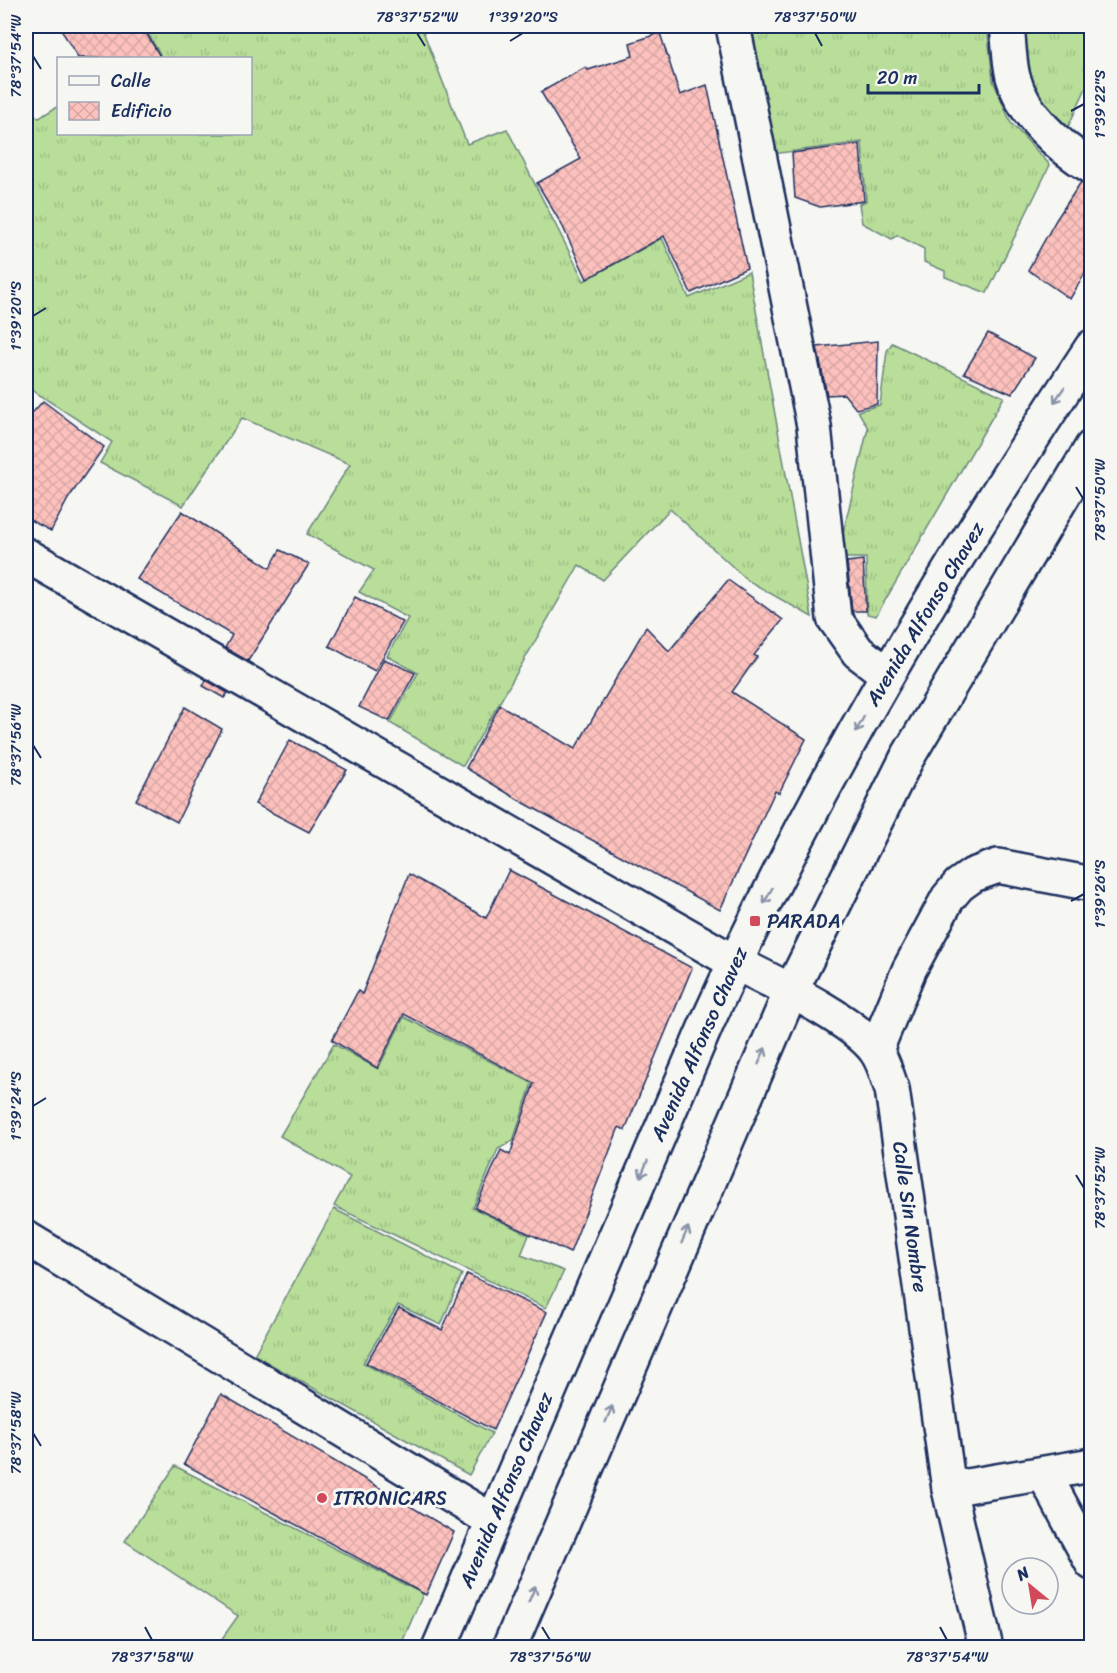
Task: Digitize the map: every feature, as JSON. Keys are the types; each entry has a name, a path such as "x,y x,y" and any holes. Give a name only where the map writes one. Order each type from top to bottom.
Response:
{"street":[{"path":"733,26 814,426 834,618 858,652 887,674"},
{"path":"1007,26 1013,77 1027,108 1054,139 1092,167"},
{"name":"Avenida Alfonso Chavez","path":"439,1647 734,962 887,674 1092,347"},
{"path":"509,1647 791,991 907,758 1092,447"},
{"name":"Calle Sin Nombre","path":"26,555 734,962 791,991 860,1033 876,1050 892,1089 949,1489 986,1647"},
{"path":"876,1050 909,970 948,898 973,874 998,866 1092,884"},
{"path":"26,1238 493,1521"},
{"path":"949,1489 1092,1465"},
{"path":"1044,1474 1092,1563"}],"green space":[{"path":"143,26 421,26 467,144 507,129 584,281 662,238 689,298 749,272 812,617 747,580 670,509 603,580 579,565 463,766 390,723 418,673 387,656 408,618 359,592 374,570 307,534 350,464 242,418 183,506 100,463 112,442 29,388 26,393 26,108 39,118 57,107 57,135 252,135 252,57 155,57 160,54"},
{"path":"739,26 987,26 993,80 1011,123 1050,165 987,293 945,277 945,271 924,262 924,249 897,235 892,239 862,223 859,204 866,201 862,142 765,155"},
{"path":"1019,26 1091,26 1091,77 1068,127 1020,107"},
{"path":"892,343 1004,397 876,616 867,614 866,558 837,558 868,428 858,411 880,405 887,351"},
{"path":"404,1017 532,1083 513,1141 498,1149 473,1208 529,1235 521,1255 564,1271 546,1308 334,1206 350,1177 280,1136 334,1044 378,1069"},
{"path":"334,1209 462,1274 441,1325 398,1305 363,1363 492,1433 469,1475 254,1355"},
{"path":"175,1466 423,1594 400,1647 216,1647 238,1616 125,1541"}],"building":[{"path":"59,26 142,26 160,57 77,57"},
{"path":"660,33 680,95 707,85 747,268 691,293 664,236 587,279 562,225 537,183 581,159 541,92 586,67 588,70 633,56 630,43"},
{"path":"860,144 864,201 820,207 795,198 792,153"},
{"path":"1081,182 1092,186 1092,261 1070,299 1028,270 1056,220"},
{"path":"988,333 1035,358 1012,394 964,373"},
{"path":"878,341 877,404 856,409 844,394 827,395 817,347"},
{"path":"43,401 104,447 68,499 51,531 26,518 26,420"},
{"path":"182,511 270,568 280,550 309,564 248,661 225,648 232,635 137,579"},
{"path":"863,560 866,611 852,611 847,562"},
{"path":"728,580 783,620 754,655 757,657 732,692 806,739 779,793 775,791 720,910 517,799 466,768 500,705 575,749 646,627 669,651"},
{"path":"355,597 403,622 375,671 329,646"},
{"path":"384,659 415,673 389,721 359,707"},
{"path":"206,680 228,693 224,698 203,686"},
{"path":"185,707 222,729 177,822 136,800"},
{"path":"290,740 347,770 309,832 255,804"},
{"path":"509,870 692,968 625,1130 619,1127 570,1253 475,1208 501,1150 510,1155 534,1083 404,1014 377,1068 332,1040 358,991 362,994 409,874 486,918"},
{"path":"467,1274 547,1312 493,1430 366,1363 399,1308 442,1330"},
{"name":"ITRONICARS","path":"221,1394 454,1532 426,1595 184,1464"}],"place":[{"name":"PARADA","path":"755,921"},
{"name":"ITRONICARS","path":"322,1498"}]}
